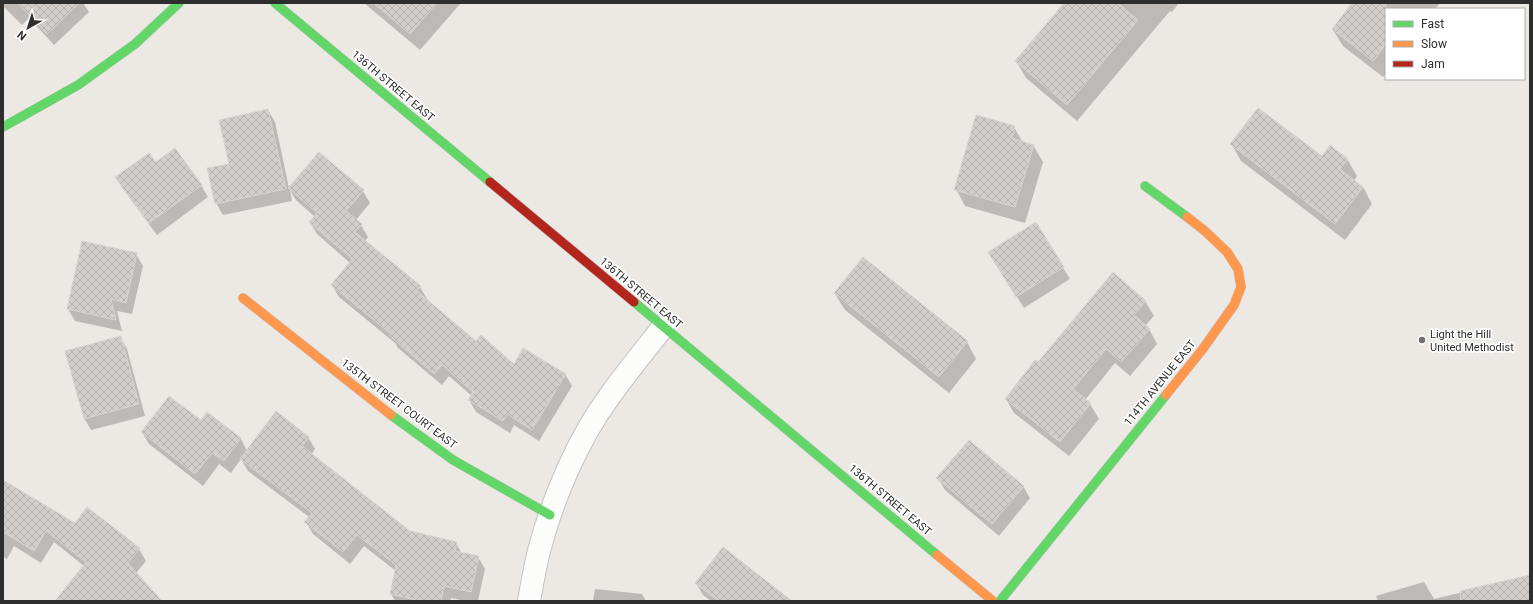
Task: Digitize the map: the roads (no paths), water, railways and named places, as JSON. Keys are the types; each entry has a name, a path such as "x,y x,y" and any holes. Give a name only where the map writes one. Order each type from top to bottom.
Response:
{"street":[{"path":"3,128 78,85 135,44 179,3"},
{"name":"136TH STREET EAST","path":"275,3 993,601"},
{"name":"114TH AVENUE EAST","path":"1000,601 1202,350 1234,305 1241,287 1238,269 1227,252 1204,231 1145,186"},
{"name":"135TH STREET COURT EAST","path":"244,298 400,422 453,460 550,515"},
{"path":"529,601 539,551 550,515 567,471 608,397 663,327"}],"place":[{"name":"Light the Hill United Methodist","path":"1422,340"}]}
